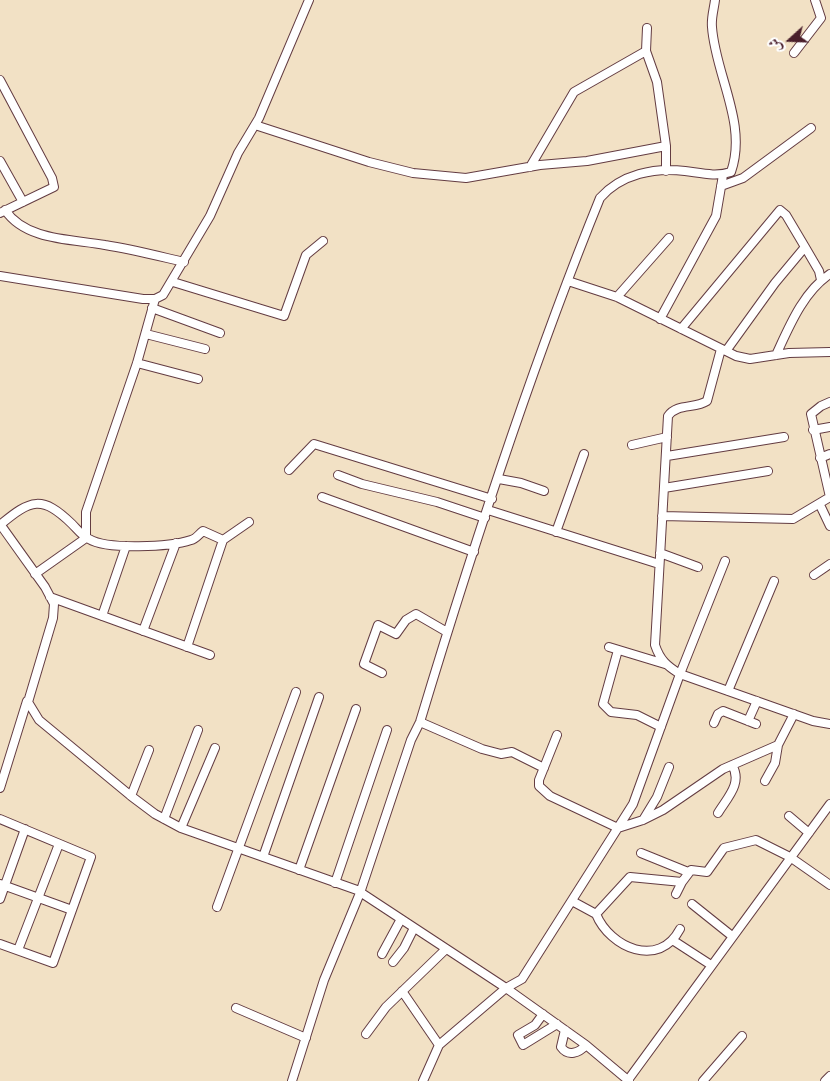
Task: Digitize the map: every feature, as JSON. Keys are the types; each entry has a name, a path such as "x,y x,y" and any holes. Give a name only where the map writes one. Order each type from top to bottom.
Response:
{"street":[{"path":"0,276 143,299 163,295 173,282 210,216 238,153 274,88 309,0"},
{"path":"292,1081 324,980 360,892 411,740 420,722 447,632 492,499 568,281 600,198 616,182 632,176 666,171 723,175 732,172 736,145 731,108 712,27 715,0"},
{"path":"794,53 821,18 815,0"},
{"path":"647,28 646,51 657,82 666,146 666,171"},
{"path":"530,167 574,92 646,51"},
{"path":"0,80 52,178 54,187 3,212 27,228 53,238 104,245 184,262"},
{"path":"255,125 332,152 413,173 466,178 530,167 587,161 666,146"},
{"path":"721,186 742,178 811,128"},
{"path":"0,161 23,202"},
{"path":"660,319 716,216 723,175"},
{"path":"681,329 780,210 786,216 805,247 819,271 821,280"},
{"path":"617,297 669,238"},
{"path":"173,282 284,316 306,255 323,241"},
{"path":"665,664 658,655 656,645 668,416 671,411 700,405 706,401 724,350 805,247"},
{"path":"776,355 793,319 821,280 830,274"},
{"path":"568,281 617,297 724,350 750,359 776,355 830,352"},
{"path":"86,538 86,512 137,363 155,298"},
{"path":"152,308 220,333"},
{"path":"146,334 205,349"},
{"path":"137,363 198,380"},
{"path":"662,516 793,519 820,504 830,497 813,430 811,414 830,402"},
{"path":"813,430 830,427"},
{"path":"632,444 667,437"},
{"path":"667,456 784,437"},
{"path":"289,470 314,444 492,499"},
{"path":"556,532 584,454"},
{"path":"820,458 830,454"},
{"path":"664,488 768,471"},
{"path":"338,475 362,484 556,532 659,564"},
{"path":"499,479 521,483 544,491"},
{"path":"322,497 474,552"},
{"path":"820,504 830,526"},
{"path":"0,788 53,618 54,604 0,525 17,511 28,505 49,505 56,509 86,538 102,545 126,546 193,540 203,531 223,540"},
{"path":"187,647 223,540 249,522"},
{"path":"35,574 86,538"},
{"path":"143,631 176,542"},
{"path":"102,616 126,546"},
{"path":"660,554 698,567"},
{"path":"423,1081 439,1045 506,988 522,979 633,804 680,674 725,562"},
{"path":"814,575 830,564"},
{"path":"728,691 774,581"},
{"path":"50,598 210,655"},
{"path":"382,673 364,664 378,625 396,634 406,620 416,614 447,632"},
{"path":"609,647 665,664 680,674 794,714 830,724"},
{"path":"618,650 603,704 611,712 637,715 661,727"},
{"path":"217,907 296,692"},
{"path":"29,696 28,702 31,710 39,720 131,796 164,819 181,828 360,892 506,988 586,1045 629,1081 732,936 830,804"},
{"path":"262,857 319,697"},
{"path":"714,723 718,714 723,712 752,722 757,701"},
{"path":"299,870 356,709"},
{"path":"765,780 776,764 778,745 794,714"},
{"path":"420,722 482,749 501,754 512,752 544,768"},
{"path":"164,819 198,730"},
{"path":"335,882 387,730"},
{"path":"557,735 539,786 545,792 618,828 644,820 732,766 778,745"},
{"path":"181,828 214,748"},
{"path":"131,796 149,750"},
{"path":"718,813 736,783 736,773 732,766"},
{"path":"644,820 657,797 669,768"},
{"path":"789,816 808,833"},
{"path":"0,819 92,857 53,963 0,944"},
{"path":"0,899 2,884 25,829"},
{"path":"676,894 688,872 694,869 707,872 724,848 736,843 756,840 790,857 830,885"},
{"path":"18,950 59,844"},
{"path":"641,853 688,872"},
{"path":"596,914 630,877 682,882"},
{"path":"2,884 72,910"},
{"path":"572,901 596,914 608,934 641,952 660,949 674,942 680,929"},
{"path":"692,904 732,936"},
{"path":"382,954 401,919"},
{"path":"392,962 404,948 414,928"},
{"path":"674,942 712,965"},
{"path":"366,1034 386,1007 446,949"},
{"path":"402,992 439,1045"},
{"path":"236,1008 306,1038"},
{"path":"542,1014 535,1025 518,1035 523,1045 557,1024"},
{"path":"565,1030 561,1047 564,1052 570,1054 581,1051 586,1045"},
{"path":"703,1081 742,1036"},
{"path":"825,1081 830,1076"}]}
